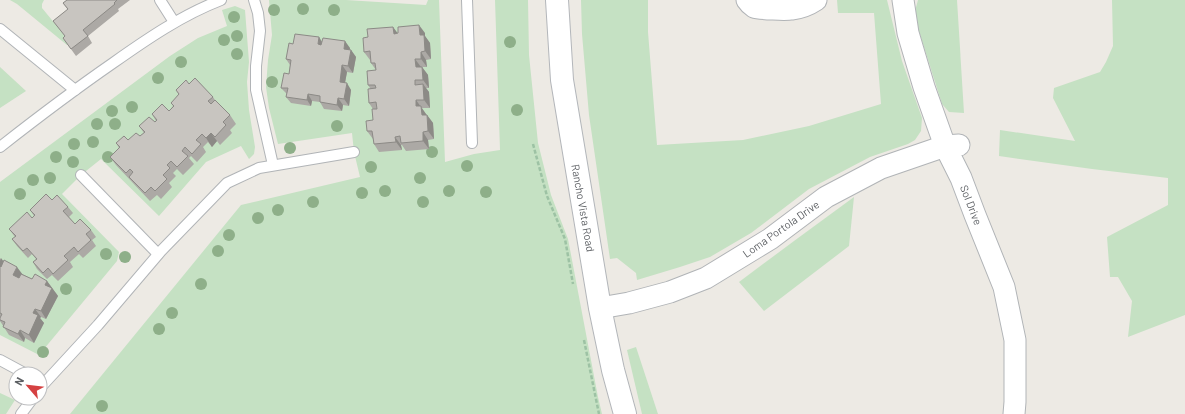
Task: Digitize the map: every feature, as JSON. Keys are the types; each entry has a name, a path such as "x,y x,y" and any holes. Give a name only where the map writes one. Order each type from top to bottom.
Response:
{"main road":[{"name":"Rancho Vista Road","path":"557,0 562,80 600,308 613,370 625,414"}],"street":[{"path":"747,0 750,4 762,9 793,9 810,4 816,0"},
{"name":"Sol Drive","path":"903,0 908,33 924,87 952,146 961,178 1004,287 1015,340 1014,414"},
{"name":"Loma Portola Drive","path":"600,308 630,303 670,292 706,278 770,239 826,197 881,168 952,146"}],"lane":[{"path":"160,0 174,22"},
{"path":"0,147 130,50 174,22 207,5 221,0"},
{"path":"254,0 258,13 260,31 256,66 256,90 273,165"},
{"path":"466,0 472,142"},
{"path":"0,29 75,90"},
{"path":"48,377 98,325 158,254 227,183 259,168 354,152"},
{"path":"81,175 158,254"},
{"path":"0,360 11,366"}],"path":[{"path":"533,144 547,196 565,239 573,285"},
{"path":"583,337 599,414"}],"green space":[{"path":"10,0 44,0 42,8 70,42 67,45"},
{"path":"269,0 346,0 426,5 428,0 439,0 445,162 474,154 500,150 495,0 528,0 529,55 538,143 551,195 568,239 602,414 70,414 241,205 360,177 354,152 352,133 278,144 269,108 266,87 272,35"},
{"path":"581,0 648,0 648,32 657,145 743,140 809,126 881,104 874,13 838,13 837,0 887,0 902,61 922,118 921,131 915,140 908,144 870,157 809,189 751,233 710,257 637,280 636,273 617,258 610,259 589,115 582,34"},
{"path":"918,0 957,0 964,113 949,112 942,104 917,25 915,11"},
{"path":"1112,0 1185,0 1185,315 1128,337 1132,301 1118,277 1110,277 1107,237 1168,205 1168,178 999,156 1000,130 1075,141 1053,98 1054,88 1100,72 1113,46"},
{"path":"235,6 245,10 249,62 247,82 249,110 255,147 254,154 249,159 241,146 206,162 159,216 101,159 81,175 62,194 119,252 117,261 39,355 0,335 0,182 170,56 198,38 227,26 222,10"},
{"path":"0,67 26,91 0,108"},
{"path":"854,197 849,246 764,311 739,282"},
{"path":"636,347 658,414 642,414 627,350"},
{"path":"0,393 8,397 8,406 11,406 6,414 0,414"}],"building":[{"path":"67,0 117,0 114,3 115,4 83,30 88,36 71,49 63,38 65,36 53,21 68,9 63,3"},
{"path":"419,25 420,35 424,35 425,51 421,52 421,59 415,59 416,67 422,67 423,80 415,80 415,85 423,84 424,100 416,100 416,106 421,106 422,115 427,115 428,131 423,132 423,141 401,143 400,136 395,137 396,142 374,144 372,131 367,131 366,121 373,120 372,109 377,109 376,102 369,103 368,89 376,88 375,85 368,85 367,71 376,70 375,63 371,63 370,51 364,52 363,38 368,37 367,29 393,27 394,34 398,33 398,27"},
{"path":"295,34 319,37 318,44 321,45 323,38 345,41 344,49 351,50 348,66 342,65 340,82 347,83 344,99 338,98 337,105 320,102 320,96 308,94 307,100 286,97 288,88 281,88 284,73 289,74 291,60 286,59 289,43 293,44"},
{"path":"195,78 213,97 208,101 211,104 215,100 230,115 223,122 226,125 215,137 211,133 206,138 202,134 196,140 201,144 192,154 185,147 182,151 188,156 177,167 171,161 167,165 170,168 163,175 167,179 155,191 151,187 145,193 129,177 133,172 130,169 126,173 110,157 120,147 116,143 124,136 128,140 136,133 140,136 145,132 139,126 149,117 155,122 157,120 152,114 162,104 169,111 174,106 171,103 179,94 176,90 186,80 189,84"},
{"path":"46,194 52,200 57,195 68,207 63,211 75,224 80,219 91,230 86,234 91,240 78,252 74,247 64,256 68,260 53,274 48,268 43,273 33,262 37,259 27,248 23,251 12,239 16,236 9,229 27,212 32,218 35,215 30,210"},
{"path":"4,260 17,267 13,275 19,278 21,274 32,279 35,274 47,281 45,285 52,288 41,311 35,309 33,313 38,315 29,335 20,330 18,334 3,327 5,322 0,320 2,314 0,313 0,266 1,267"}]}
